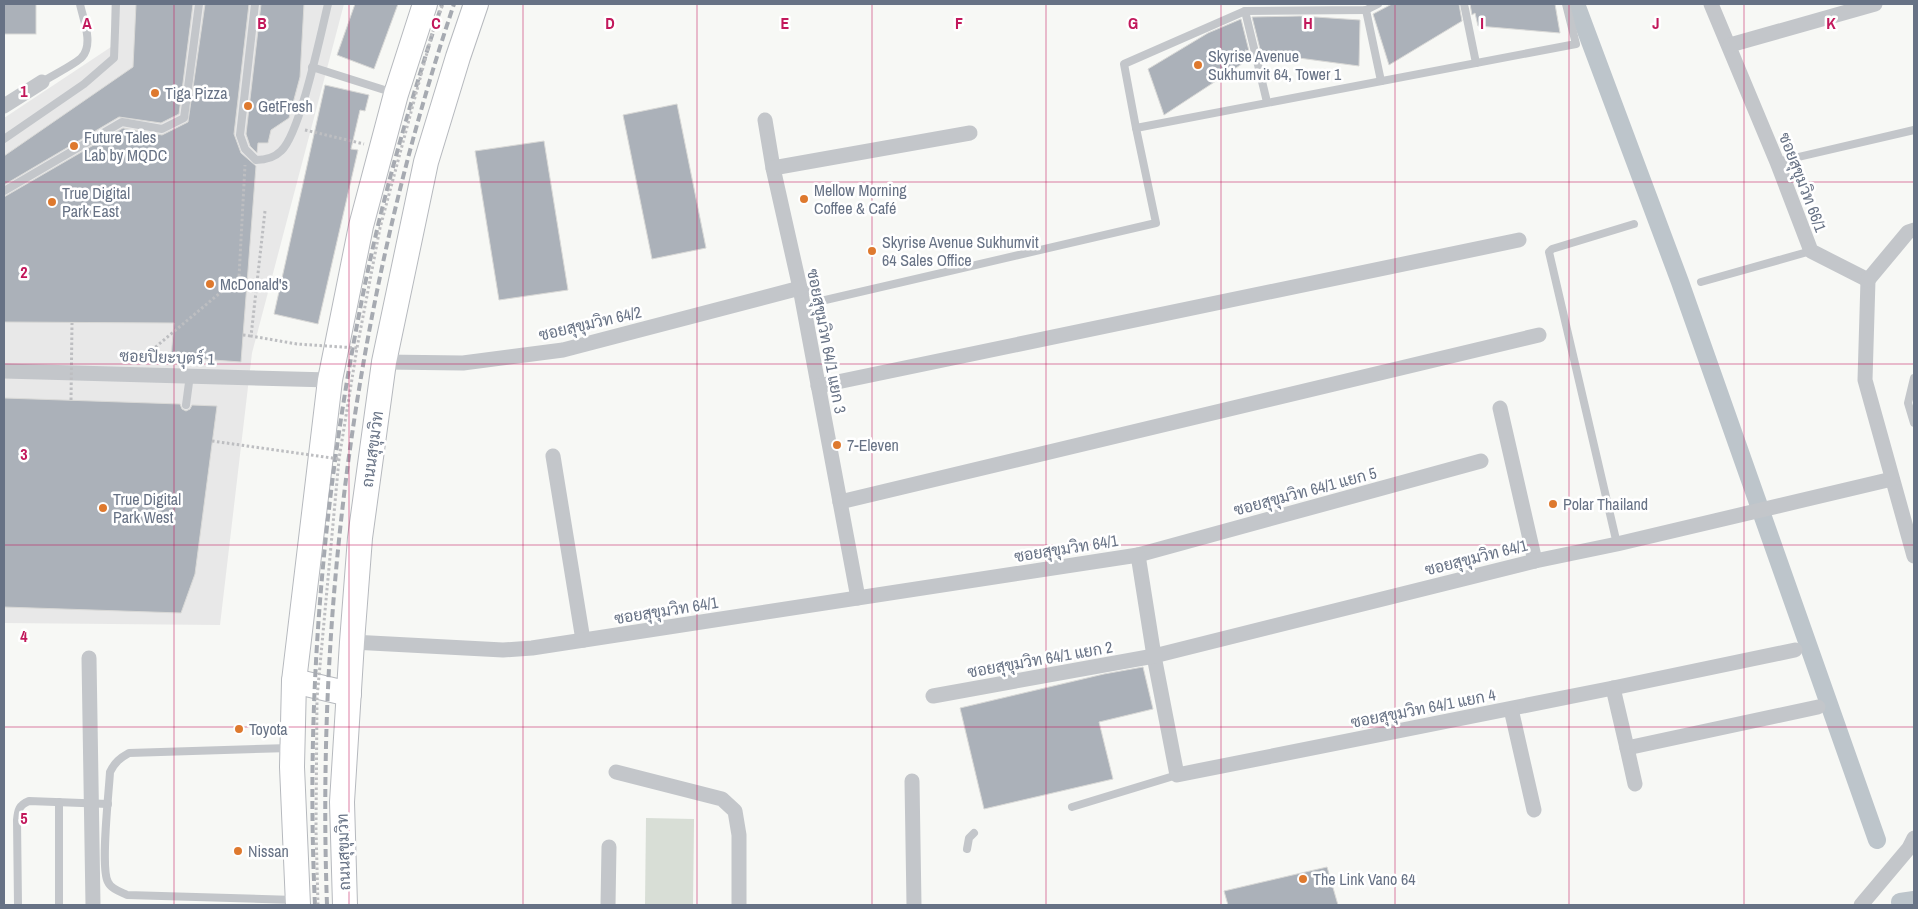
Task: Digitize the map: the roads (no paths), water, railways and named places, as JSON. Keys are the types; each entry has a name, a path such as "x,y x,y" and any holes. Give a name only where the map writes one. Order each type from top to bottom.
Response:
{"main road":[{"path":"304,903 293,748 294,681 330,380 361,226 396,94 425,4"},
{"name":"ถนนสุขุมวิท","path":"345,905 342,802 352,642 360,538 384,362 426,162 476,4"},
{"path":"294,681 349,694"}],"street":[{"name":"ซอยสุขุมวิท 66/1","path":"1711,4 1730,45 1811,251 1868,280"},
{"path":"1730,45 1875,4"},
{"path":"4,106 42,82"},
{"name":"ซอยสุขุมวิท 64/1 แยก 3","path":"765,120 800,288 858,598"},
{"path":"774,168 970,133"},
{"path":"1914,230 1908,232 1868,280 1865,380 1914,556"},
{"path":"818,386 1519,240"},
{"name":"ซอยสุขุมวิท 64/2","path":"384,362 462,363 563,350 800,288"},
{"path":"840,502 1539,335"},
{"name":"ซอยปิยะบุตร์ 1","path":"4,371 330,380"},
{"path":"1500,408 1535,560"},
{"path":"554,456 583,640"},
{"name":"ซอยสุขุมวิท 64/1 แยก 5","path":"1138,555 1481,461"},
{"name":"ซอยสุขุมวิท 64/1","path":"352,642 503,650 532,648 1138,555 1154,656 1535,560 1617,544 1892,479"},
{"name":"ซอยสุขุมวิท 64/1 แยก 4","path":"1177,775 1511,709 1795,650"},
{"path":"1154,656 1177,775"},
{"name":"ซอยสุขุมวิท 64/1 แยก 2","path":"933,696 1154,656"},
{"path":"89,658 93,905"},
{"path":"1613,688 1635,784"},
{"path":"1627,748 1818,707"},
{"path":"1511,709 1534,810"},
{"path":"616,772 722,799 735,811 739,835 740,905"},
{"path":"912,781 914,905"},
{"path":"1861,905 1909,848 1914,838"},
{"path":"608,905 609,847"}],"lane":[{"path":"42,82 82,58 87,48 87,34 80,4"},
{"path":"4,139 84,84 114,58 116,4"},
{"path":"4,192 122,122 162,129 184,118 199,4"},
{"path":"255,4 240,135 245,149 256,160 273,157 282,151 291,137 328,4"},
{"path":"800,288 817,293 821,300 1156,223 1124,64 1244,11 1366,10 1378,4"},
{"path":"1464,4 1476,63"},
{"path":"1136,128 1576,44 1566,4"},
{"path":"1366,10 1381,81"},
{"path":"1244,11 1266,102"},
{"path":"312,67 396,94"},
{"path":"1777,162 1914,130"},
{"path":"1617,544 1549,252 1552,249 1634,224"},
{"path":"1701,282 1811,251"},
{"path":"186,404 190,376"},
{"path":"1914,378 1908,403 1914,423"},
{"path":"293,748 129,753 114,764 110,772 104,866 108,883 117,891 127,895 304,903"},
{"path":"1072,807 1177,775"},
{"path":"18,905 18,808 23,803 29,801 108,804"},
{"path":"59,802 59,905"},
{"path":"967,849 969,838 974,833"}],"waterway":[{"path":"1576,4 1680,282 1877,840"},
{"path":"1900,902 1914,900"}],"railway":[{"path":"315,905 313,746 316,666 329,506 340,427 375,236 421,70 442,4"},
{"path":"327,905 325,791 329,677 337,563 350,449 368,336 392,224 420,113 454,4"}],"place":[{"name":"Skyrise Avenue Sukhumvit 64, Tower 1","path":"1198,65"},
{"name":"Tiga Pizza","path":"155,93"},
{"name":"GetFresh","path":"248,106"},
{"name":"Future Tales Lab by MQDC","path":"74,146"},
{"name":"Mellow Morning Coffee & Café","path":"804,199"},
{"name":"True Digital Park East","path":"52,202"},
{"name":"Skyrise Avenue Sukhumvit 64 Sales Office","path":"872,251"},
{"name":"McDonald's","path":"210,284"},
{"name":"7-Eleven","path":"837,445"},
{"name":"Polar Thailand","path":"1553,504"},
{"name":"True Digital Park West","path":"103,508"},
{"name":"Toyota","path":"239,729"},
{"name":"Nissan","path":"238,851"},
{"name":"The Link Vano 64","path":"1303,879"}]}
